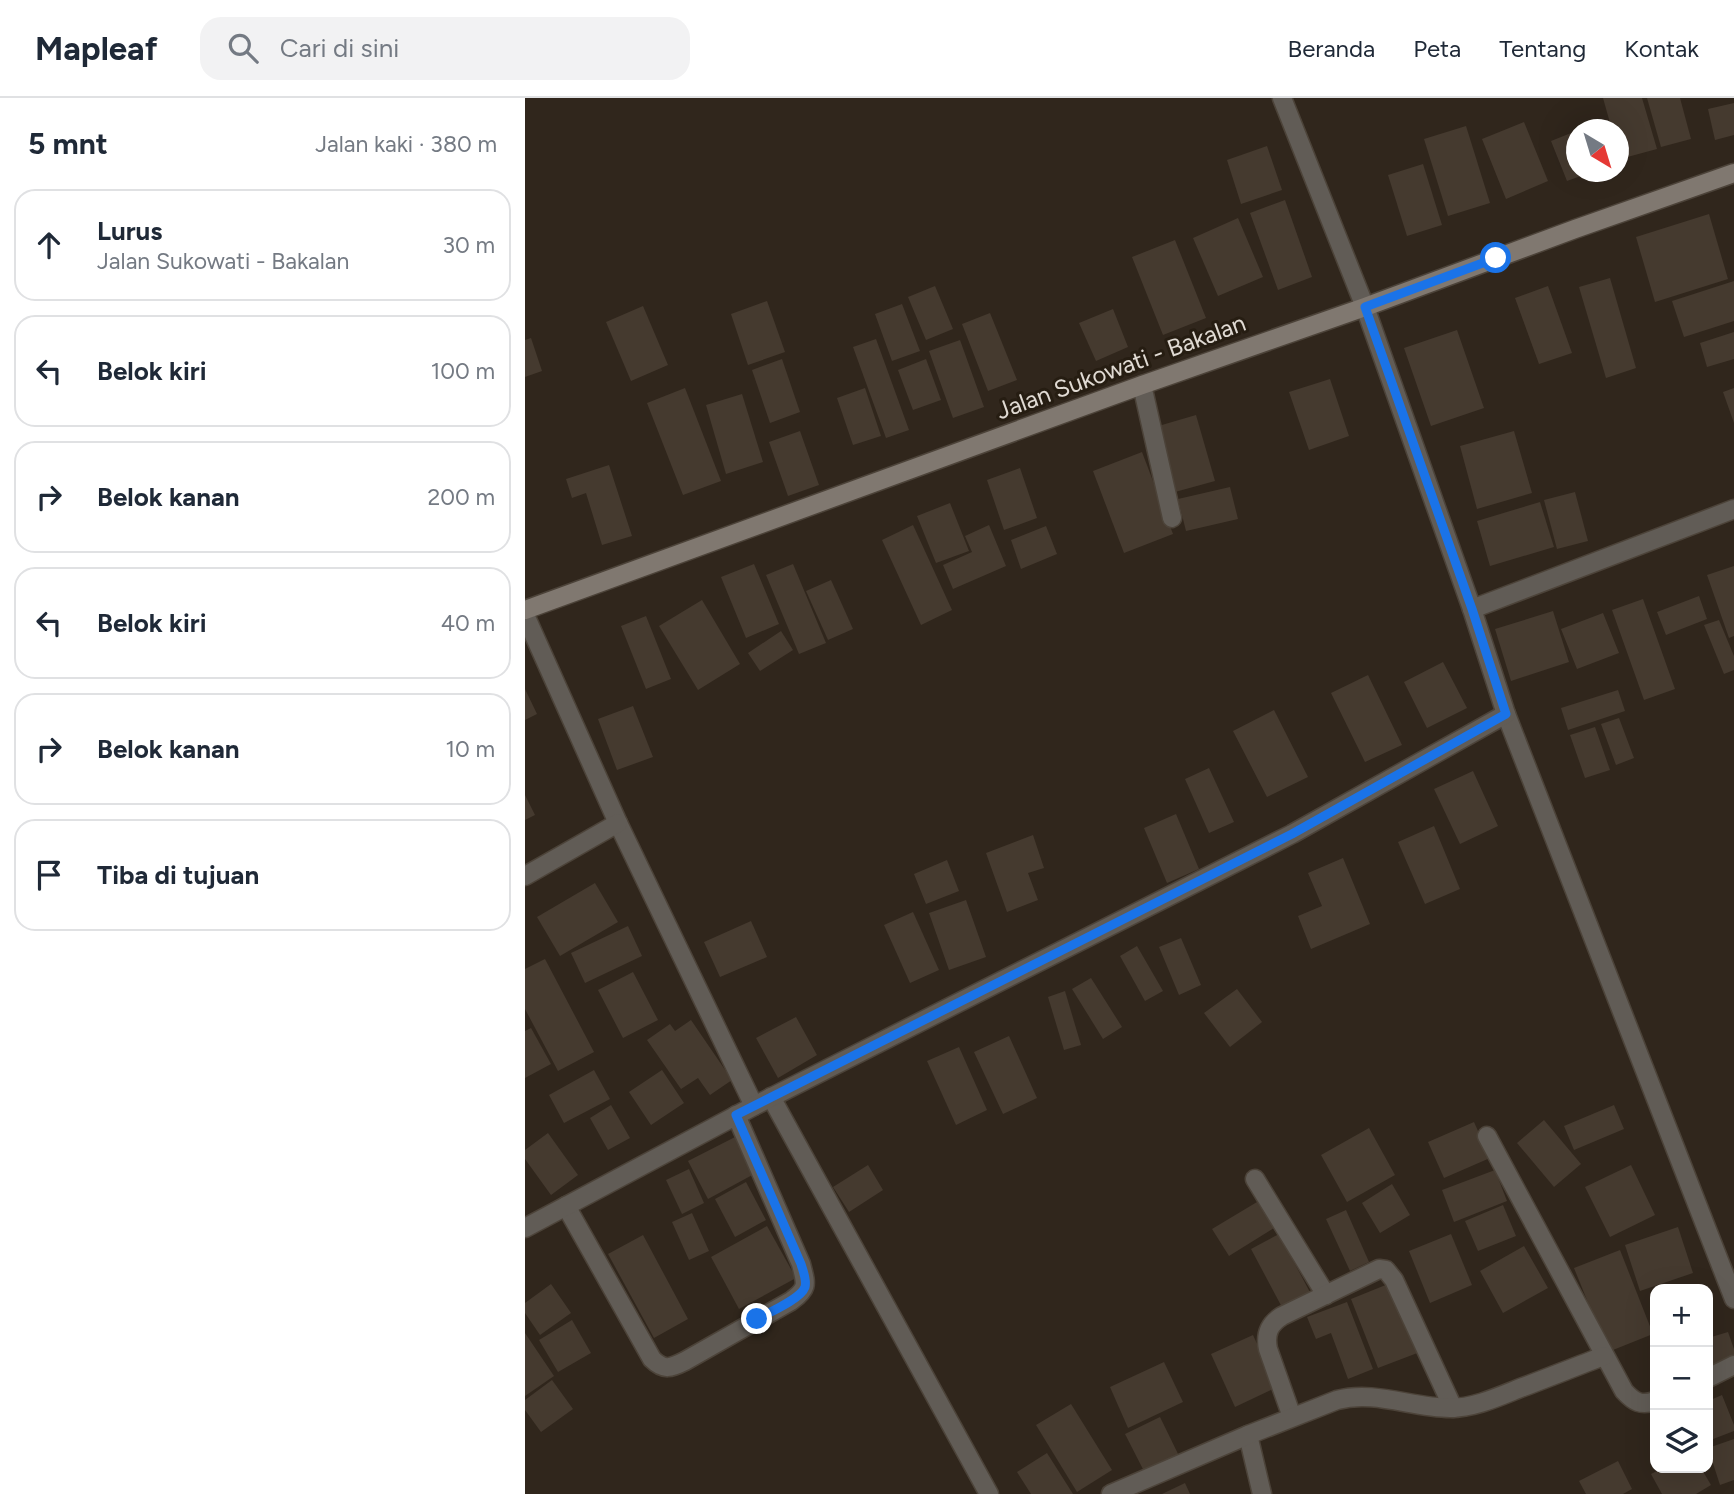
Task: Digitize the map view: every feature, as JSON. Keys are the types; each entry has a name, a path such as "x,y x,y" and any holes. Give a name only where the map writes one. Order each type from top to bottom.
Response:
{"street":[{"path":"1282,98 1365,307 1472,609 1506,714 1729,1267 1734,1299"},
{"name":"Jalan Sukowati - Bakalan","path":"525,610 1734,173"},
{"path":"1142,385 1172,518"},
{"path":"1472,609 1734,509"},
{"path":"525,615 618,822 754,1106"},
{"path":"525,1227 771,1097 1292,834 1506,714"},
{"path":"525,876 618,822"},
{"path":"771,1097 989,1494"},
{"path":"566,1206 652,1359 667,1367 685,1361 790,1301 801,1293 805,1285 801,1264 736,1115"},
{"path":"1487,1136 1624,1391 1630,1398 1641,1403 1650,1403"},
{"path":"1255,1179 1326,1294"},
{"path":"1292,1417 1268,1349 1268,1330 1272,1323 1282,1316 1375,1270 1389,1273 1453,1408"},
{"path":"1111,1494 1325,1403 1357,1396 1453,1408 1497,1397 1604,1356"},
{"path":"1713,1376 1734,1365"},
{"path":"1248,1435 1262,1494"}],"building":[{"path":"1603,98 1642,98 1657,149 1629,157 1629,119 1609,119"},
{"path":"1647,98 1680,98 1691,139 1661,147"},
{"path":"1734,103 1734,135 1715,140 1708,109"},
{"path":"1524,122 1548,181 1506,199 1482,139"},
{"path":"1466,126 1490,203 1448,216 1424,139"},
{"path":"1566,135 1566,178 1551,141"},
{"path":"1267,146 1282,190 1241,204 1227,160"},
{"path":"1423,164 1442,225 1407,236 1388,175"},
{"path":"1285,200 1312,277 1278,290 1250,213"},
{"path":"1709,214 1728,279 1655,302 1636,237"},
{"path":"1238,218 1263,277 1218,296 1193,238"},
{"path":"1175,240 1206,318 1163,335 1132,257"},
{"path":"1610,278 1636,368 1606,378 1579,287"},
{"path":"1734,281 1734,321 1684,337 1672,301"},
{"path":"935,286 953,329 926,340 908,297"},
{"path":"1548,286 1572,353 1539,364 1515,298"},
{"path":"767,301 785,352 748,365 731,314"},
{"path":"902,304 920,351 892,361 875,314"},
{"path":"643,306 668,365 631,381 606,322"},
{"path":"1113,309 1128,347 1096,361 1079,323"},
{"path":"990,313 1017,380 988,391 962,324"},
{"path":"1457,330 1484,408 1431,426 1404,348"},
{"path":"1734,332 1734,359 1707,367 1700,343"},
{"path":"531,338 542,371 525,377 525,340"},
{"path":"876,339 909,430 886,438 853,347"},
{"path":"960,340 984,407 953,418 929,351"},
{"path":"782,359 800,412 770,423 752,370"},
{"path":"926,359 941,400 913,410 898,370"},
{"path":"1330,379 1349,436 1309,450 1289,392"},
{"path":"685,388 721,481 683,495 647,403"},
{"path":"865,388 881,436 853,445 837,398"},
{"path":"1734,388 1734,423 1723,392"},
{"path":"742,394 763,462 726,474 706,405"},
{"path":"1196,415 1215,481 1175,492 1155,427"},
{"path":"800,431 819,485 788,496 769,442"},
{"path":"1514,431 1532,493 1477,509 1460,446"},
{"path":"1142,452 1173,534 1124,553 1093,471"},
{"path":"609,465 632,536 602,545 586,493 572,498 566,479"},
{"path":"1020,468 1037,518 1004,530 987,480"},
{"path":"1230,487 1238,519 1186,531 1178,499"},
{"path":"1575,492 1588,541 1557,549 1544,500"},
{"path":"1540,502 1554,547 1490,566 1477,521"},
{"path":"950,503 969,551 936,563 917,516"},
{"path":"913,525 952,610 921,625 882,540"},
{"path":"989,525 1006,566 953,589 943,565 972,552 965,536"},
{"path":"1046,526 1057,554 1021,569 1011,540"},
{"path":"754,564 779,624 746,638 721,577"},
{"path":"793,564 826,643 799,654 766,575"},
{"path":"1734,566 1734,636 1729,638 1707,575"},
{"path":"831,580 853,629 828,640 806,591"},
{"path":"1699,596 1707,619 1666,635 1657,612"},
{"path":"1643,599 1675,689 1644,700 1612,610"},
{"path":"702,600 740,664 698,690 659,626"},
{"path":"1553,611 1569,662 1511,681 1495,629"},
{"path":"1603,613 1619,653 1577,669 1561,629"},
{"path":"646,616 671,679 646,689 621,626"},
{"path":"1719,620 1734,656 1734,670 1724,674 1704,625"},
{"path":"781,631 793,650 760,671 748,653"},
{"path":"1443,662 1467,708 1427,728 1404,682"},
{"path":"1368,675 1402,745 1365,762 1331,693"},
{"path":"525,689 537,714 525,720"},
{"path":"1618,690 1625,711 1568,730 1561,708"},
{"path":"633,706 653,757 617,770 598,719"},
{"path":"1274,710 1308,777 1267,797 1233,731"},
{"path":"1619,718 1634,758 1616,765 1601,724"},
{"path":"1595,727 1610,770 1585,778 1570,735"},
{"path":"1209,768 1234,822 1209,833 1185,779"},
{"path":"1473,771 1498,826 1460,844 1434,789"},
{"path":"525,795 535,815 525,820"},
{"path":"1176,814 1199,869 1167,883 1144,828"},
{"path":"1434,826 1460,889 1425,904 1398,842"},
{"path":"1033,835 1044,868 1028,873 1038,900 1007,912 986,853"},
{"path":"1343,858 1370,924 1311,949 1298,916 1322,906 1308,873"},
{"path":"947,860 959,891 926,904 914,874"},
{"path":"595,883 618,922 560,956 537,917"},
{"path":"966,900 986,957 949,970 929,913"},
{"path":"913,912 939,970 910,983 884,925"},
{"path":"751,921 767,957 720,977 704,942"},
{"path":"628,926 642,956 585,983 571,953"},
{"path":"1181,938 1201,985 1179,995 1159,947"},
{"path":"1137,946 1163,991 1145,1001 1120,956"},
{"path":"545,959 594,1052 558,1071 525,1009 525,969"},
{"path":"633,972 658,1020 623,1038 598,990"},
{"path":"1091,978 1122,1027 1103,1039 1072,989"},
{"path":"1237,989 1262,1022 1230,1047 1204,1013"},
{"path":"1065,991 1081,1045 1064,1050 1048,997"},
{"path":"796,1017 817,1055 778,1078 756,1038"},
{"path":"691,1020 732,1080 710,1095 698,1078 681,1089 647,1040 670,1024 675,1031"},
{"path":"531,1028 551,1064 525,1078 525,1031"},
{"path":"1009,1036 1037,1098 1003,1114 974,1052"},
{"path":"959,1047 987,1110 956,1125 927,1061"},
{"path":"594,1070 610,1099 564,1123 549,1095"},
{"path":"662,1070 684,1103 651,1125 629,1092"},
{"path":"611,1105 630,1138 608,1150 590,1118"},
{"path":"1614,1105 1624,1129 1574,1150 1564,1126"},
{"path":"1544,1120 1581,1164 1554,1187 1517,1143"},
{"path":"1474,1122 1490,1158 1444,1178 1428,1142"},
{"path":"1369,1128 1395,1175 1347,1202 1321,1155"},
{"path":"548,1133 578,1175 551,1195 525,1159 525,1150"},
{"path":"737,1136 756,1173 708,1199 688,1161"},
{"path":"868,1165 883,1190 849,1212 833,1187"},
{"path":"1631,1165 1655,1215 1610,1237 1585,1187"},
{"path":"689,1169 704,1203 682,1214 666,1180"},
{"path":"1495,1170 1507,1201 1454,1222 1442,1190"},
{"path":"746,1182 766,1220 735,1237 715,1199"},
{"path":"1392,1184 1410,1215 1380,1233 1362,1203"},
{"path":"1257,1202 1274,1228 1229,1256 1212,1229"},
{"path":"1503,1205 1516,1236 1478,1251 1465,1221"},
{"path":"1346,1210 1369,1262 1350,1271 1326,1219"},
{"path":"692,1213 709,1251 689,1260 672,1222"},
{"path":"767,1226 796,1278 739,1309 711,1257"},
{"path":"1678,1227 1693,1273 1661,1284 1650,1284 1650,1288 1640,1291 1625,1245"},
{"path":"1279,1234 1312,1296 1284,1311 1251,1249"},
{"path":"1451,1234 1472,1285 1430,1303 1409,1251"},
{"path":"643,1235 688,1319 654,1338 608,1254"},
{"path":"1524,1246 1548,1288 1503,1313 1480,1271"},
{"path":"1620,1250 1650,1326 1650,1335 1608,1352 1574,1268"},
{"path":"1393,1282 1420,1352 1378,1368 1351,1299"},
{"path":"551,1284 571,1313 540,1335 525,1313 525,1303"},
{"path":"1347,1302 1373,1369 1348,1379 1331,1333 1316,1339 1307,1317"},
{"path":"572,1320 591,1353 558,1372 539,1340"},
{"path":"1728,1332 1734,1349 1734,1364 1713,1370 1713,1336"},
{"path":"525,1333 554,1376 525,1396"},
{"path":"1253,1335 1277,1387 1235,1407 1211,1354"},
{"path":"1164,1362 1183,1402 1128,1428 1110,1387"},
{"path":"552,1380 573,1409 541,1432 525,1410 525,1400"},
{"path":"1722,1395 1734,1431 1713,1439 1713,1410 1713,1399"},
{"path":"1071,1404 1112,1470 1077,1492 1036,1425"},
{"path":"1160,1417 1181,1460 1147,1477 1125,1434"},
{"path":"1734,1439 1734,1480 1720,1485 1713,1463 1713,1446"},
{"path":"1047,1453 1073,1494 1031,1494 1017,1472"},
{"path":"1618,1461 1632,1489 1623,1494 1586,1494 1579,1481"},
{"path":"1704,1473 1711,1485 1696,1494 1662,1494 1651,1474"},
{"path":"1185,1483 1190,1494 1162,1494"}],"route":[{"path":"757,1319 798,1296 805,1287 805,1282 801,1264 736,1115 1292,834 1506,714 1472,609 1365,307 1496,258"}]}
